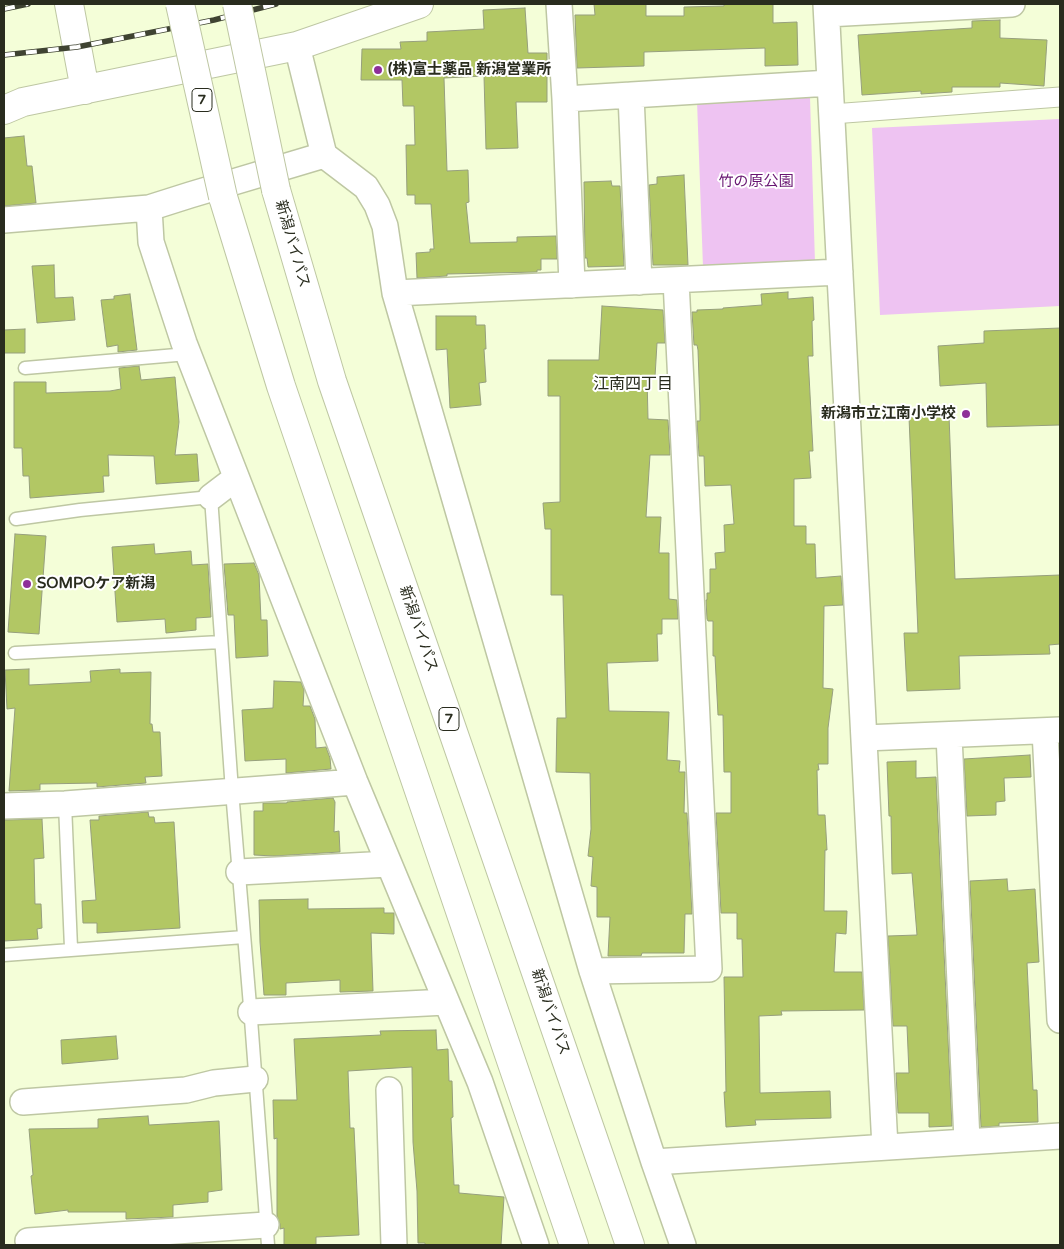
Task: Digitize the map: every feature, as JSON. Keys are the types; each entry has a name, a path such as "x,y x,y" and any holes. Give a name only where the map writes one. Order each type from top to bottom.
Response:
{"main road":[{"path":"70,4 85,90"},
{"name":"7","path":"180,4 223,197 280,386 574,1245"},
{"name":"新潟バイパス","path":"238,4 276,190 332,381 630,1245"},
{"path":"4,110 23,102 296,46 419,4"}],"street":[{"path":"558,4 565,99 572,285"},
{"path":"885,1148 826,9 1012,4"},
{"path":"296,46 324,156 366,187 377,205 385,226 395,293 592,971 683,1245"},
{"path":"565,99 830,83"},
{"path":"632,95 639,282"},
{"path":"832,114 1060,97"},
{"path":"4,220 149,208 324,156"},
{"path":"149,208 151,242 188,354 355,782 480,1082 536,1245"},
{"path":"395,293 840,272"},
{"path":"592,971 709,969 676,280"},
{"path":"211,497 236,478"},
{"path":"864,738 1053,731 1060,1020"},
{"path":"949,735 967,1141"},
{"path":"4,806 65,804 355,782"},
{"path":"239,872 389,864"},
{"path":"251,1012 446,1002"},
{"path":"23,1102 186,1090 214,1083 256,1080"},
{"path":"389,1090 394,1245"},
{"path":"654,1162 1060,1136"},
{"path":"28,1240 267,1235"}],"lane":[{"path":"25,368 188,354"},
{"path":"16,519 80,510 211,497 267,1235"},
{"path":"15,653 221,642"},
{"path":"65,804 71,948"},
{"path":"4,955 71,948 244,937"}],"green space":[{"name":"竹の原公園","path":"810,97 815,263 703,267 697,101"},
{"path":"1060,119 1060,306 880,315 872,128"}],"building":[{"path":"594,4 646,4 646,16 684,16 684,7 724,6 724,4 773,4 773,23 797,22 798,65 765,66 765,48 644,52 644,66 577,68 575,15 595,15"},
{"path":"525,8 528,53 547,53 547,102 516,102 518,148 486,149 484,76 444,78 447,171 468,170 469,202 466,203 470,243 517,242 517,237 556,236 557,259 541,259 541,270 537,270 537,272 447,274 447,276 417,278 416,253 430,252 430,249 434,249 431,204 415,204 415,195 407,195 406,145 415,145 414,106 403,106 402,80 361,80 362,49 401,49 400,42 427,41 427,32 484,29 483,10"},
{"path":"1000,20 1000,38 1047,40 1044,86 1000,83 1000,87 952,87 952,92 921,94 921,91 862,95 858,35 972,28 972,21"},
{"path":"24,136 27,166 32,166 36,203 4,206 4,138"},
{"path":"684,175 688,265 653,265 649,185 657,184 657,177"},
{"path":"611,181 612,186 620,186 624,266 588,267 587,258 585,258 584,182"},
{"path":"54,265 55,298 73,297 75,320 37,323 32,266"},
{"path":"788,292 788,299 813,297 814,320 812,321 813,356 808,356 813,451 809,451 811,478 794,479 794,526 806,526 806,544 815,544 816,578 841,576 843,605 824,606 823,688 833,689 828,728 828,764 818,764 819,770 817,770 818,815 825,815 827,850 825,850 824,911 847,911 846,934 836,933 834,972 862,972 864,1010 781,1011 782,1015 759,1016 760,1093 830,1091 831,1118 755,1120 756,1125 726,1127 724,1092 726,1092 724,977 743,977 742,939 737,939 737,913 721,913 716,813 731,813 731,772 724,772 723,715 718,715 715,656 713,656 713,621 708,621 707,619 706,600 707,593 710,593 710,569 716,569 715,553 725,552 724,525 734,524 731,485 705,486 704,456 699,456 697,421 700,421 698,350 697,345 694,345 692,312 762,305 761,294"},
{"path":"130,294 137,350 118,352 118,345 107,347 101,300 114,299 114,296"},
{"path":"602,306 663,310 665,343 657,343 655,377 647,376 648,419 668,420 670,455 650,455 646,517 661,517 659,553 669,553 669,599 677,600 678,619 662,619 662,634 657,634 658,661 607,663 609,711 669,712 667,760 680,761 679,772 685,772 684,813 687,813 692,914 685,914 684,953 642,953 641,956 608,956 610,917 597,917 597,887 591,886 593,857 588,856 591,829 590,773 556,772 557,718 566,718 563,595 551,595 551,529 545,529 543,503 560,502 560,396 548,396 548,360 599,360"},
{"path":"436,316 476,316 476,325 485,325 486,382 479,383 481,405 450,408 447,349 436,350"},
{"path":"1060,328 1060,425 987,427 986,383 940,386 938,346 984,343 984,331"},
{"path":"25,329 25,353 4,353 4,330"},
{"path":"139,366 141,380 175,377 179,422 175,455 197,454 199,481 156,484 154,456 108,455 109,476 103,476 104,492 30,498 29,476 23,476 22,448 14,448 14,382 46,382 46,393 110,391 121,389 119,368"},
{"path":"949,415 955,579 1060,575 1060,644 1049,645 1050,654 959,656 960,689 907,691 904,633 918,633 909,417"},
{"name":"SOMPOケア新潟","path":"15,534 46,536 39,634 8,632"},
{"path":"154,544 155,554 191,551 192,565 208,564 211,617 196,618 196,630 166,633 165,619 117,622 112,547"},
{"path":"254,563 259,575 261,620 267,620 268,656 236,658 234,615 228,615 224,564"},
{"path":"29,669 29,685 91,682 90,671 120,669 120,673 151,672 150,724 152,724 153,732 160,732 162,776 145,777 146,783 97,787 97,783 40,784 40,790 9,791 15,708 7,709 5,670"},
{"path":"274,681 301,682 304,690 303,706 310,706 315,719 316,748 326,747 331,769 286,773 286,759 245,761 242,710 273,708"},
{"path":"1030,755 1031,777 1004,778 1005,801 996,802 996,815 967,816 964,759"},
{"path":"916,761 916,778 936,777 952,1126 929,1127 929,1113 898,1113 896,1073 909,1073 907,1026 893,1026 888,936 917,935 912,873 892,874 891,816 889,816 887,762"},
{"path":"333,798 335,802 334,832 339,831 340,852 274,856 254,855 254,811 263,811 263,803 287,803"},
{"path":"148,812 149,817 154,817 155,823 174,822 180,928 97,933 97,923 83,923 82,901 96,900 90,820 99,820 99,816"},
{"path":"42,819 44,858 34,859 35,904 41,904 42,928 37,929 38,939 4,941 4,820"},
{"path":"1007,879 1008,891 1035,889 1039,962 1027,963 1033,1090 1037,1090 1038,1122 999,1123 999,1126 981,1127 970,881"},
{"path":"308,899 308,909 384,908 384,913 394,913 394,934 371,933 373,991 340,992 340,980 286,983 286,995 264,995 259,900"},
{"path":"436,1030 437,1050 448,1049 449,1081 452,1081 453,1117 451,1118 454,1185 459,1185 459,1193 504,1197 501,1245 425,1245 425,1243 418,1243 417,1191 413,1142 412,1067 348,1071 350,1128 354,1128 359,1235 316,1237 316,1245 284,1245 284,1228 280,1229 277,1216 277,1138 274,1139 273,1100 297,1100 294,1039 381,1035 380,1031"},
{"path":"116,1036 118,1059 62,1064 61,1040"},
{"path":"148,1116 149,1125 219,1121 222,1190 208,1192 208,1202 173,1205 173,1217 126,1219 126,1212 68,1212 68,1210 35,1214 29,1129 98,1128 98,1119"}],"railway":[{"path":"4,9 28,4"},
{"path":"4,55 77,47 214,20 276,4"}],"place":[{"name":"(株)富士薬品 新潟営業所","path":"378,70"},
{"name":"新潟市立江南小学校","path":"966,414"},
{"name":"SOMPOケア新潟","path":"27,584"}],"district":[{"name":"江南四丁目","path":"633,385"}]}
